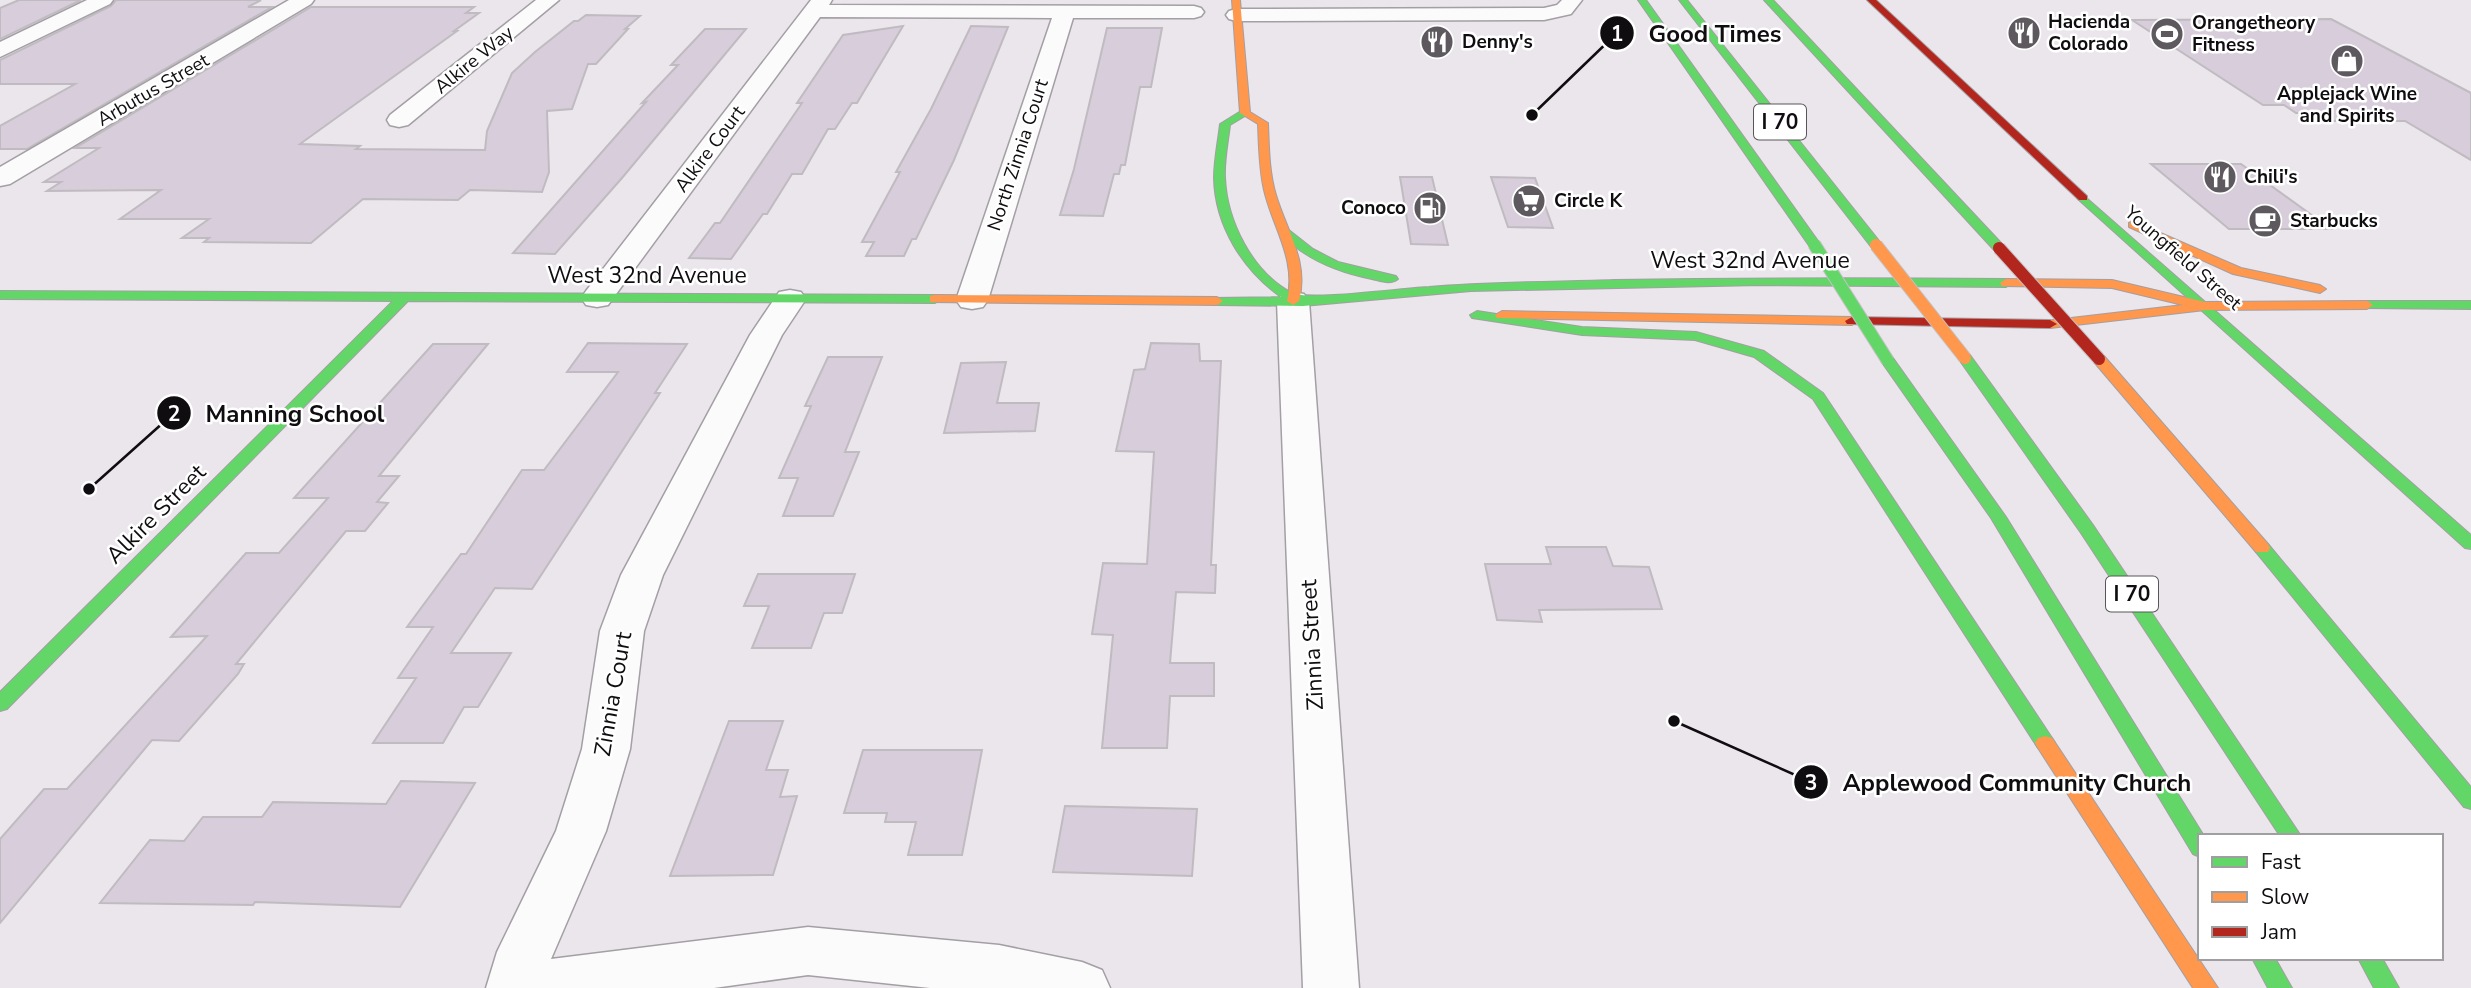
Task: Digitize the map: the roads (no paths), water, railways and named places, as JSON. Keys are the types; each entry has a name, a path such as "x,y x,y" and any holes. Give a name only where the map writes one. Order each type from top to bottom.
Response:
{"main road":[{"path":"1642,0 1814,244 1888,361 1998,517 2198,845"},
{"name":"I 70","path":"1684,0 1965,358 2087,529 2290,834"},
{"path":"1768,0 2099,359 2299,589 2471,801"},
{"name":"Youngfield Street","path":"1871,0 2091,205 2471,544"},
{"path":"1236,7 1245,113"},
{"path":"1245,113 1263,123 1268,183 1300,285 1293,301 1271,287 1260,276 1224,204 1220,177 1225,124 1245,113"},
{"path":"2091,205 2191,253 2237,271 2272,280 2415,305"},
{"path":"1283,230 1299,250 1335,268 1378,278 1471,287"},
{"path":"1230,265 1240,240"},
{"name":"West 32nd Avenue","path":"0,295 1293,301 1471,287 1760,281 2112,284 2206,306"},
{"path":"1114,300 1195,285"},
{"name":"Alkire Street","path":"0,704 404,297"},
{"name":"West 32nd Avenue","path":"1293,301 1386,310"},
{"name":"West 32nd Avenue","path":"2206,988 1818,396 1759,354 1696,336 1582,331 1471,314 1781,323 2043,325 2206,306 2471,305"},
{"path":"2264,960 2280,988"},
{"path":"2370,960 2387,988"}],"street":[{"path":"0,50 103,0"},
{"name":"Arbutus Street","path":"0,178 304,0"},
{"name":"Alkire Way","path":"399,120 549,0"},
{"path":"1236,7 1544,14 1564,10 1572,4 1572,0"},
{"path":"818,6 1194,12"},
{"name":"Alkire Court","path":"597,298 818,6"},
{"name":"North Zinnia Court","path":"972,300 1065,11"},
{"name":"Zinnia Court","path":"514,988 525,952 581,831 606,749 622,631 642,575 766,335 790,299"},
{"name":"Zinnia Street","path":"1293,301 1331,988"},
{"path":"522,988 808,951 999,970 1082,988"}],"place":[{"name":"Hacienda Colorado","path":"2024,33"},
{"name":"Orangetheory Fitness","path":"2167,34"},
{"name":"Denny's","path":"1437,42"},
{"name":"Applejack Wine and Spirits","path":"2347,61"},
{"name":"Good Times","path":"1532,115"},
{"name":"Chili's","path":"2220,177"},
{"name":"Circle K","path":"1529,201"},
{"name":"Conoco","path":"1430,208"},
{"name":"Starbucks","path":"2265,221"},
{"name":"Manning School","path":"89,489"},
{"name":"Applewood Community Church","path":"1674,721"}]}
